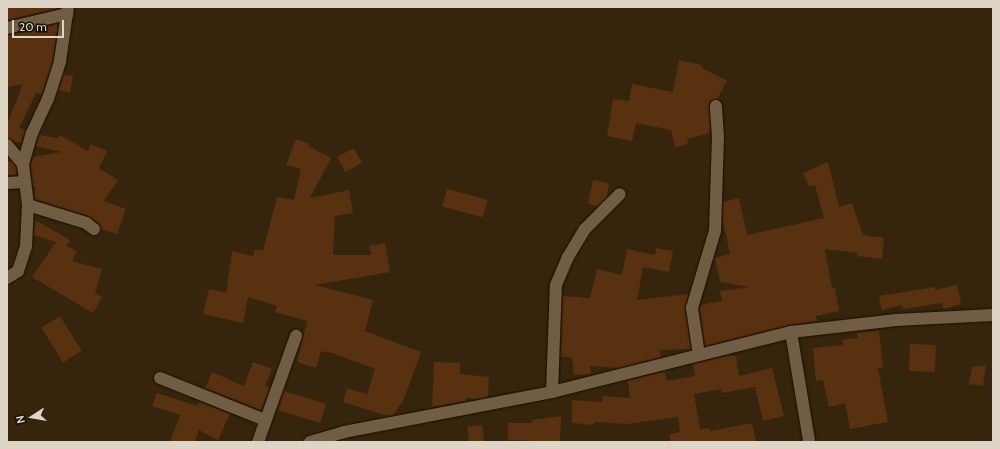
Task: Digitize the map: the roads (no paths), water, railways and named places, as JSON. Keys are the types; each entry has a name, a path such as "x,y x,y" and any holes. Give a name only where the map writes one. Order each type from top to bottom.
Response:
{"street":[{"path":"7,28 67,11 60,61 48,99 32,133 23,164 28,205 26,246 18,271 7,278"},
{"path":"699,355 692,308 716,231 718,137 716,106"},
{"path":"7,145 23,164"},
{"path":"7,183 25,182"},
{"path":"552,392 556,285 568,256 585,229 620,194"},
{"path":"28,205 86,223 94,229"},
{"path":"310,442 342,437 552,392 791,332 896,320 993,315"},
{"path":"791,332 809,441"},
{"path":"258,442 296,336"},
{"path":"160,378 265,420"}]}
